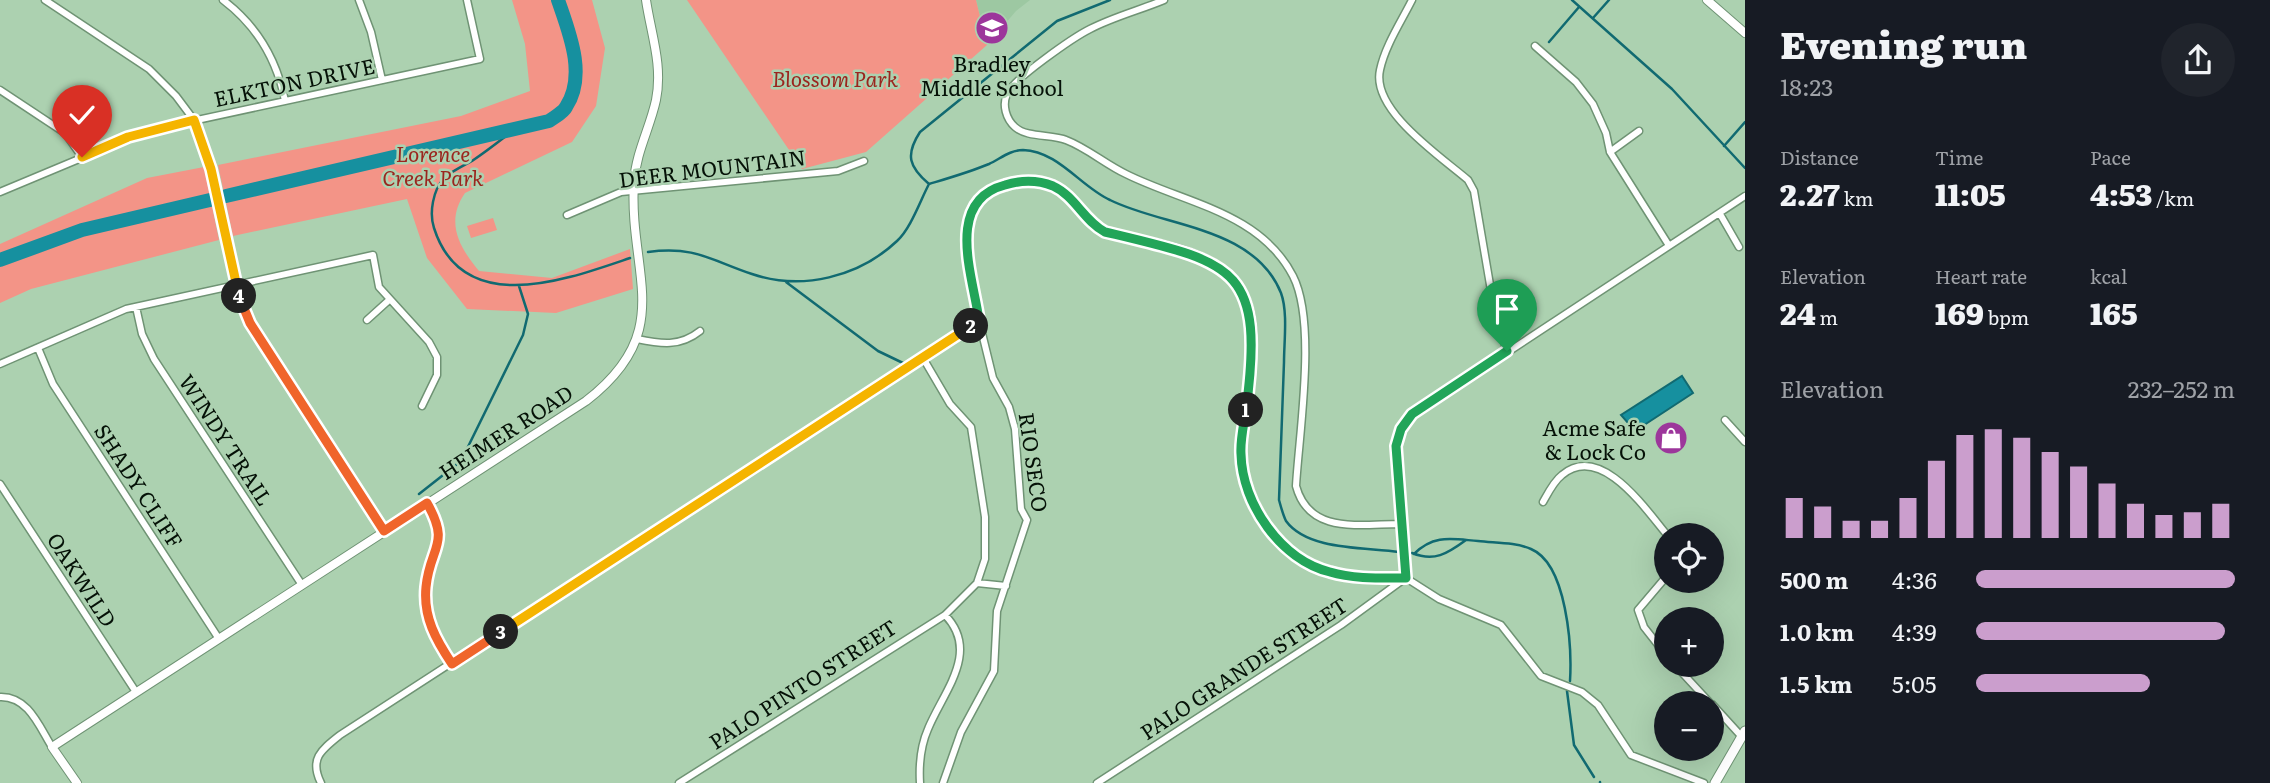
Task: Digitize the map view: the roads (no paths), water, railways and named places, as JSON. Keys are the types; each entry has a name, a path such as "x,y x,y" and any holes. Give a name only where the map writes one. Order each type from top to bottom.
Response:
{"main road":[{"path":"1715,783 1744,734"}],"street":[{"path":"45,0 149,69 176,96 194,120 211,169 237,285 250,323 384,531"},
{"path":"223,0 244,17 262,41 280,79 285,101"},
{"path":"359,0 371,32 382,80"},
{"name":"ELKTON DRIVE","path":"0,192 128,137 194,120 480,59 467,0"},
{"name":"HEIMER ROAD","path":"52,747 593,395 620,369 636,339 643,315 634,191 637,158 656,100 659,74 646,0"},
{"path":"1164,0 1087,30 1010,89 1004,103 1006,114 1015,127 1065,139 1126,174 1224,215 1253,230 1267,242 1292,274 1297,285 1305,348 1296,486 1299,499 1306,510 1324,522 1400,524"},
{"path":"1412,0 1383,59 1380,88 1394,114 1468,180 1474,191 1495,314 1507,351"},
{"path":"1707,0 1745,33"},
{"path":"1535,47 1588,96 1606,133 1609,152 1668,244"},
{"path":"0,90 65,133 82,157"},
{"path":"1609,152 1639,131"},
{"name":"DEER MOUNTAIN","path":"567,215 621,192 838,171 864,161"},
{"name":"RIO SECO","path":"943,783 961,732 994,671 997,611 1027,520 1021,509 1011,412 993,379 979,320 966,231 969,213 992,188 1016,182 1035,182 1064,193 1095,226 1105,232 1190,254 1231,276 1241,288 1248,307 1253,355 1240,453 1246,483 1264,522 1287,550 1321,570 1340,574 1406,578"},
{"path":"1704,783 1631,755 1598,705 1581,692 1541,676 1501,625 1439,599 1406,578 1396,446 1406,419 1668,244 1745,196"},
{"path":"1720,214 1739,247"},
{"path":"0,364 136,307 373,255 375,276 388,301 429,342 437,357 438,375 422,406"},
{"path":"367,320 388,301"},
{"name":"WINDY TRAIL","path":"136,307 142,334 154,359 302,585"},
{"path":"321,783 315,770 320,753 340,735 979,320"},
{"path":"636,339 671,344 683,342 700,331"},
{"name":"SHADY CLIFF","path":"38,348 53,384 219,639"},
{"path":"920,783 924,737 955,678 960,656 955,627 945,614 977,583 986,548 982,488 974,434 969,421 944,397 923,358"},
{"path":"1725,420 1745,442"},
{"path":"1543,502 1562,474 1590,466 1610,474 1625,485 1657,523"},
{"name":"OAKWILD","path":"0,484 136,692"},
{"path":"427,503 440,534 427,577 426,606 434,634 452,664"},
{"name":"PALO GRANDE STREET","path":"1097,783 1340,625 1406,578"},
{"path":"977,583 1006,586"},
{"path":"1654,591 1638,610 1644,627 1654,639"},
{"name":"PALO PINTO STREET","path":"679,783 945,614"},
{"path":"1686,677 1699,691"},
{"path":"0,697 16,700 25,706 76,783"},
{"path":"1724,716 1744,734"}],"water":[{"path":"1682,376 1693,393 1635,431 1621,415"}],"waterway":[{"path":"226,196 549,121 565,109 572,95 576,68 558,0"},
{"path":"929,184 917,172 911,160 912,147 920,132 1057,21 1110,0"},
{"path":"1572,0 1672,89 1745,168"},
{"path":"1593,18 1609,0"},
{"path":"1549,42 1579,7"},
{"path":"1724,146 1745,122"},
{"path":"515,129 478,157 447,175 440,183 433,202 432,216 434,228 448,256 468,274 492,283 520,285 577,275 630,258"},
{"path":"648,252 691,253 771,279 810,281 829,277 865,264 897,241 911,222 929,184 982,167 1018,150 1047,156 1110,200 1229,241 1250,254 1268,271 1281,293 1284,309 1279,500 1286,521 1296,531 1323,543 1399,552"},
{"path":"0,260 82,230 210,200"},
{"path":"786,282 878,351 903,363"},
{"path":"419,494 461,461 523,335 528,314 519,286"},
{"path":"1414,554 1429,543 1452,539 1518,545 1531,549 1543,558 1553,571 1565,608 1570,648 1570,681"},
{"path":"1412,553 1434,557 1466,540"},
{"path":"1567,691 1574,745 1594,777"}],"place":[{"name":"Bradley Middle School","path":"992,28"},
{"name":"Acme Safe & Lock Co","path":"1671,438"}],"park label":[{"name":"Blossom Park","path":"835,77"},
{"name":"Lorence Creek Park","path":"433,164"}]}
